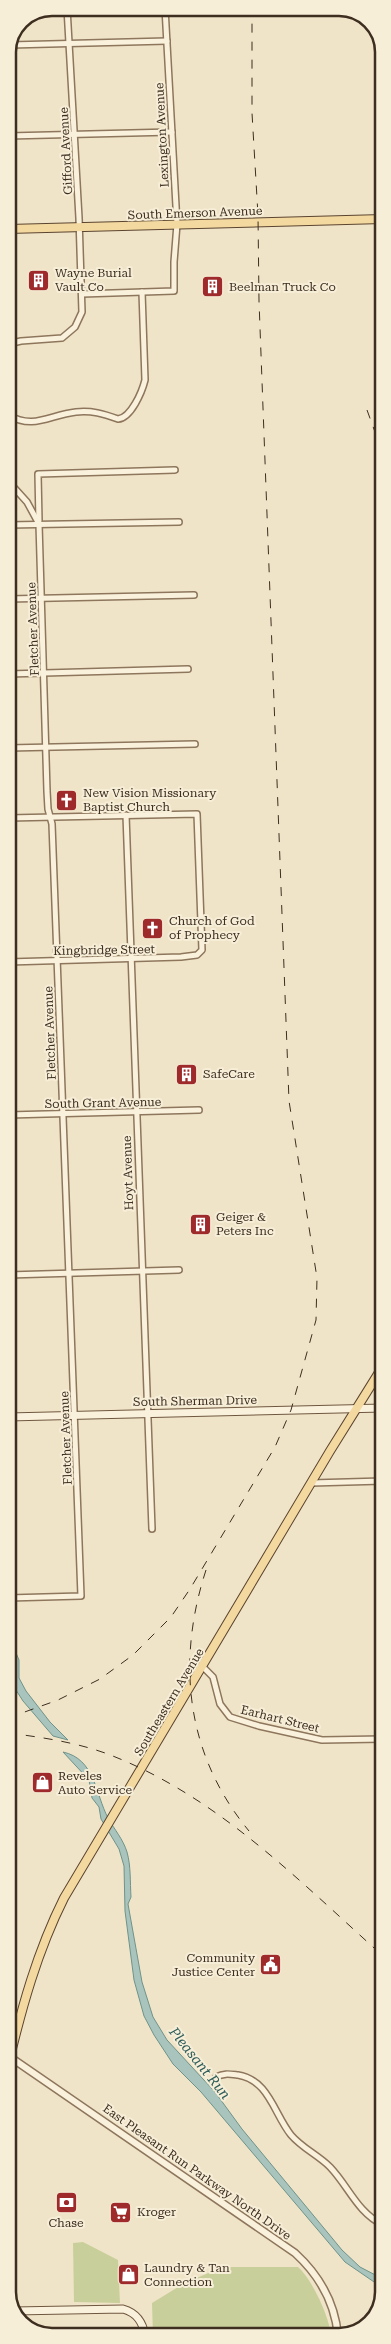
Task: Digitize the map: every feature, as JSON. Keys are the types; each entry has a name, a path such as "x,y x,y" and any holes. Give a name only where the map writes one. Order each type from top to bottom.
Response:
{"main road":[{"name":"South Emerson Avenue","path":"16,229 374,219"},
{"name":"Southeastern Avenue","path":"17,2026 30,1978 44,1939 68,1891 203,1667 311,1482 375,1379"},
{"name":"South Sherman Drive","path":"17,1417 375,1408"},
{"path":"21,2311 120,2309 130,2311 136,2316 143,2328"}],"street":[{"name":"Gifford Avenue","path":"16,342 54,340 68,334 76,327 81,316 80,227 68,16"},
{"name":"Lexington Avenue","path":"142,292 174,291 177,224 165,16"},
{"path":"17,46 167,41"},
{"path":"16,136 172,132"},
{"path":"16,419 32,423 70,412 86,411 121,419 131,409 145,380 142,292 82,294"},
{"path":"39,524 38,474 175,470"},
{"name":"Fletcher Avenue","path":"16,490 27,502 39,524 45,673 47,791 48,809 51,816 81,1596 17,1598"},
{"path":"16,525 179,522"},
{"path":"16,599 194,595"},
{"path":"16,674 188,669"},
{"path":"16,748 195,744"},
{"name":"Kingbridge Street","path":"16,962 181,957 200,954 202,950 202,914 197,814 126,815"},
{"path":"16,818 126,815"},
{"name":"Hoyt Avenue","path":"126,815 152,1530"},
{"name":"South Grant Avenue","path":"16,1115 199,1110"},
{"path":"17,1275 179,1270"},
{"path":"311,1482 375,1481"},
{"name":"Earhart Street","path":"203,1667 212,1677 220,1704 230,1717 259,1726 322,1740 375,1739"},
{"name":"East Pleasant Run Parkway North Drive","path":"17,2065 295,2253 312,2271 325,2291 334,2314 336,2327"},
{"path":"216,2077 224,2073 244,2076 254,2080 264,2089 291,2135 302,2146 328,2165 361,2210 375,2220"}],"green space":[{"path":"83,2242 118,2260 120,2303 74,2302 73,2243"},
{"path":"222,2267 298,2267 309,2280 319,2299 330,2327 153,2328 152,2303 183,2284"}],"water":[{"path":"17,1655 19,1660 19,1678 26,1691 50,1722 68,1740 53,1736 17,1691"},
{"name":"Pleasant Run","path":"63,1752 74,1756 88,1769 108,1818 121,1838 127,1852 130,1868 131,1897 128,1904 142,1982 153,2017 167,2040 215,2092 242,2129 342,2250 360,2267 375,2275 375,2283 345,2262 201,2092 173,2064 154,2035 144,2016 134,1980 125,1911 124,1866 119,1849 101,1819 99,1807 92,1798 89,1780"}],"railway":[{"path":"17,1715 58,1700 100,1679 133,1655 171,1617 190,1589 275,1447 291,1410 316,1320 317,1278 289,1101 259,301 258,215 252,113 252,16"},
{"path":"367,410 374,430"},
{"path":"206,1570 191,1639 190,1673 193,1706 200,1739 211,1771 228,1802 249,1831"},
{"path":"17,1734 69,1743 105,1753 145,1770 183,1791 253,1841 375,1949"}],"place":[{"name":"Wayne Burial Vault Co","path":"39,280"},
{"name":"Beelman Truck Co","path":"213,287"},
{"name":"New Vision Missionary Baptist Church","path":"67,800"},
{"name":"Church of God of Prophecy","path":"153,928"},
{"name":"SafeCare","path":"187,1074"},
{"name":"Geiger & Peters Inc","path":"200,1224"},
{"name":"Reveles Auto Service","path":"42,1783"},
{"name":"Community Justice Center","path":"271,1965"},
{"name":"Chase","path":"66,2202"},
{"name":"Kroger","path":"121,2212"},
{"name":"Laundry & Tan Connection","path":"128,2275"}]}
